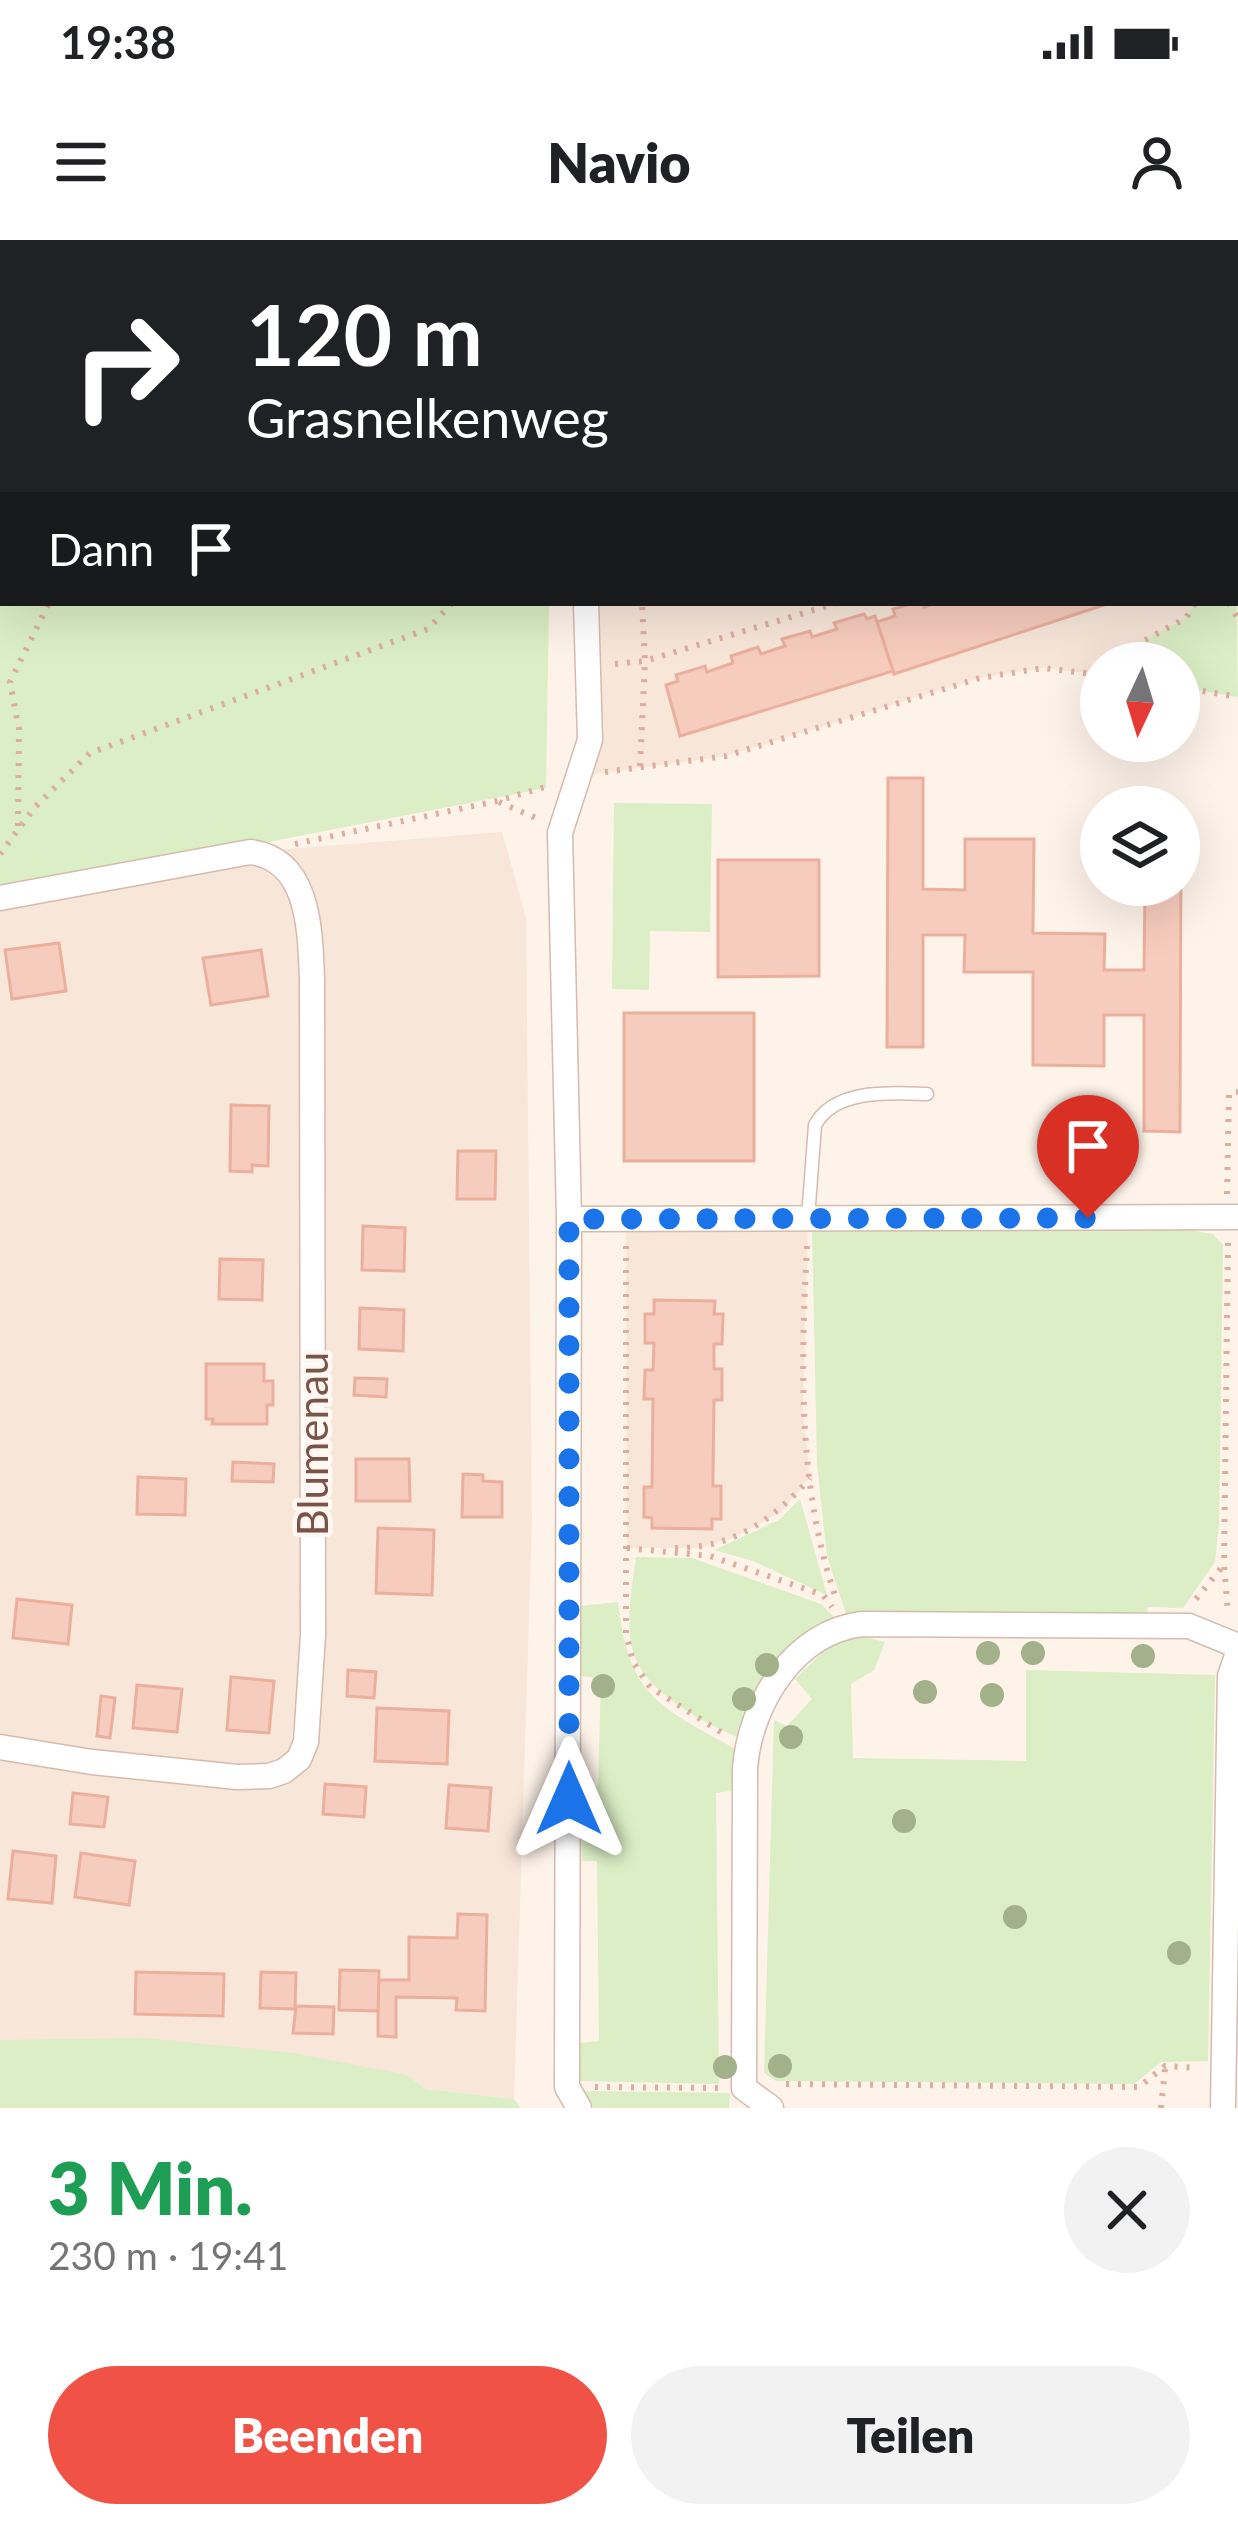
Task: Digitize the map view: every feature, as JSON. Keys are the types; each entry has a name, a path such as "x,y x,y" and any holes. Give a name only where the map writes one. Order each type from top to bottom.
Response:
{"street":[{"path":"574,2097 569,1219 560,833 590,740 589,606"},
{"path":"0,898 250,852"},
{"name":"Blumenau","path":"0,1747 92,1762 253,1777 284,1771 299,1759 306,1742 313,1635 311,943 306,913 287,867 271,854 250,852"},
{"path":"569,1219 1233,1217"},
{"path":"771,2108 744,2088 747,1744 754,1715 773,1685 822,1635 846,1626 1189,1626 1236,1643 1230,1676 1223,2108"}],"lane":[{"path":"808,1219 815,1125 820,1116 876,1093 927,1094"}],"path":[{"path":"18,830 20,760 10,682 48,606"},
{"path":"0,854 35,807 90,753 428,629 449,606"},
{"path":"640,766 642,606"},
{"path":"588,668 645,661 827,606"},
{"path":"1142,642 1186,618 1193,606"},
{"path":"250,852 497,801 576,777 726,756 980,678 1043,668 1080,672"},
{"path":"1200,690 1238,697"},
{"path":"497,801 560,833"},
{"path":"1236,1643 1228,1617 1224,1564 1233,1217 1229,1093 1238,1092"},
{"path":"626,1219 626,1633 632,1662 650,1687 717,1732 747,1744"},
{"path":"808,1219 803,1409 820,1552 846,1626"},
{"path":"627,1548 700,1548 733,1538 782,1511 810,1478"},
{"path":"627,1548 710,1556 780,1578 824,1595 846,1626"},
{"path":"1189,1626 1192,1604 1224,1564"},
{"path":"574,2097 764,2084 1139,2087 1166,2066 1224,2071"},
{"path":"1160,2108 1166,2066"}],"shaded area":[{"path":"586,606 1193,606 1186,618 1142,642 1080,642 1080,672 1043,668 980,678 726,756 576,777"},
{"path":"502,832 526,917 532,1521 514,2099 232,2067 0,2050 0,898 250,852"},
{"path":"626,1219 808,1219 803,1409 810,1478 782,1511 733,1538 700,1548 627,1548"}],"green space":[{"path":"0,606 549,606 546,788 0,894"},
{"path":"1193,606 1237,606 1238,697 1200,691 1200,642 1142,642 1186,618"},
{"path":"614,803 712,804 710,932 650,931 649,990 612,989"},
{"path":"812,1228 1182,1229 1213,1234 1223,1245 1219,1524 1215,1562 1183,1608 1148,1607 1146,1615 846,1614 827,1556 817,1464"},
{"path":"800,1499 827,1595 753,1561 714,1550 779,1520"},
{"path":"636,1557 692,1558 821,1604 834,1617 781,1661 741,1739 678,1705 640,1667 630,1629"},
{"path":"618,1602 631,1660 654,1697 741,1752 737,1790 716,1793 719,2084 580,2081 580,2043 599,2041 597,1861 582,1861 581,1788 598,1787 601,1678 581,1676 580,1606"},
{"path":"860,1636 885,1642 874,1670 851,1684 853,1758 1026,1761 1026,1670 1215,1675 1208,2061 1161,2062 1134,2084 776,2081 764,2073 774,1720 787,1726 812,1699 795,1679 833,1642"},
{"path":"145,2038 293,2053 407,2075 425,2089 514,2099 521,2108 0,2108 0,2040"},
{"path":"584,2091 730,2093 729,2108 594,2108"}],"building":[{"path":"1101,606 894,674 877,622 895,616 893,609"},
{"path":"864,614 867,619 875,616 893,671 680,736 666,685 678,681 676,675 705,666 707,672 733,663 731,656 758,647 761,654 785,646 782,639 810,631 812,637 837,629 834,623"},
{"path":"888,778 923,778 923,889 965,890 965,839 1034,839 1033,933 1105,934 1104,970 1144,970 1145,906 1181,906 1180,1132 1144,1131 1144,1015 1104,1015 1104,1066 1033,1065 1033,972 964,972 965,935 923,935 923,1047 887,1047"},
{"path":"718,860 819,860 819,976 718,977"},
{"path":"59,943 66,991 12,999 5,950"},
{"path":"261,950 268,996 211,1005 203,958"},
{"path":"624,1013 754,1013 754,1161 624,1161"},
{"path":"231,1105 269,1106 268,1166 252,1165 252,1172 230,1171"},
{"path":"458,1151 496,1151 495,1199 457,1199"},
{"path":"363,1226 405,1228 404,1271 362,1270"},
{"path":"220,1259 263,1260 262,1300 219,1299"},
{"path":"654,1300 715,1301 714,1314 723,1314 722,1344 714,1344 714,1369 722,1369 722,1400 714,1400 713,1475 713,1486 721,1486 721,1519 712,1519 712,1529 652,1528 652,1518 644,1517 644,1487 652,1487 653,1399 644,1399 645,1370 653,1370 654,1343 645,1343 645,1314 654,1314"},
{"path":"360,1308 404,1310 403,1351 359,1349"},
{"path":"206,1364 264,1364 264,1381 273,1381 267,1424 212,1424 213,1419 206,1419"},
{"path":"355,1378 387,1379 386,1397 354,1395"},
{"path":"356,1459 409,1459 410,1501 356,1501"},
{"path":"233,1462 274,1464 273,1482 232,1481"},
{"path":"463,1474 502,1482 502,1517 462,1517"},
{"path":"138,1477 186,1479 185,1515 137,1514"},
{"path":"378,1528 434,1530 432,1595 376,1593"},
{"path":"17,1599 72,1605 68,1644 13,1638"},
{"path":"348,1670 376,1672 374,1698 347,1696"},
{"path":"231,1677 274,1681 269,1733 227,1730"},
{"path":"137,1685 182,1689 177,1732 133,1728"},
{"path":"101,1696 115,1698 110,1738 97,1736"},
{"path":"377,1708 449,1711 447,1764 375,1761"},
{"path":"325,1784 366,1787 364,1817 323,1814"},
{"path":"449,1785 491,1788 488,1831 446,1828"},
{"path":"73,1793 108,1797 104,1827 70,1824"},
{"path":"13,1851 56,1856 52,1903 8,1899"},
{"path":"81,1853 135,1861 129,1905 75,1897"},
{"path":"458,1914 487,1915 485,2011 456,2010 457,1998 396,1997 396,2037 378,2036 378,1980 409,1980 409,1937 457,1938"},
{"path":"340,1970 379,1971 378,2011 339,2010"},
{"path":"136,1972 224,1974 223,2016 135,2014"},
{"path":"261,1972 296,1973 295,2009 260,2008"},
{"path":"296,2006 334,2007 333,2034 293,2033"}],"route":[{"path":"569,1799 569,1219 1088,1218"}]}
